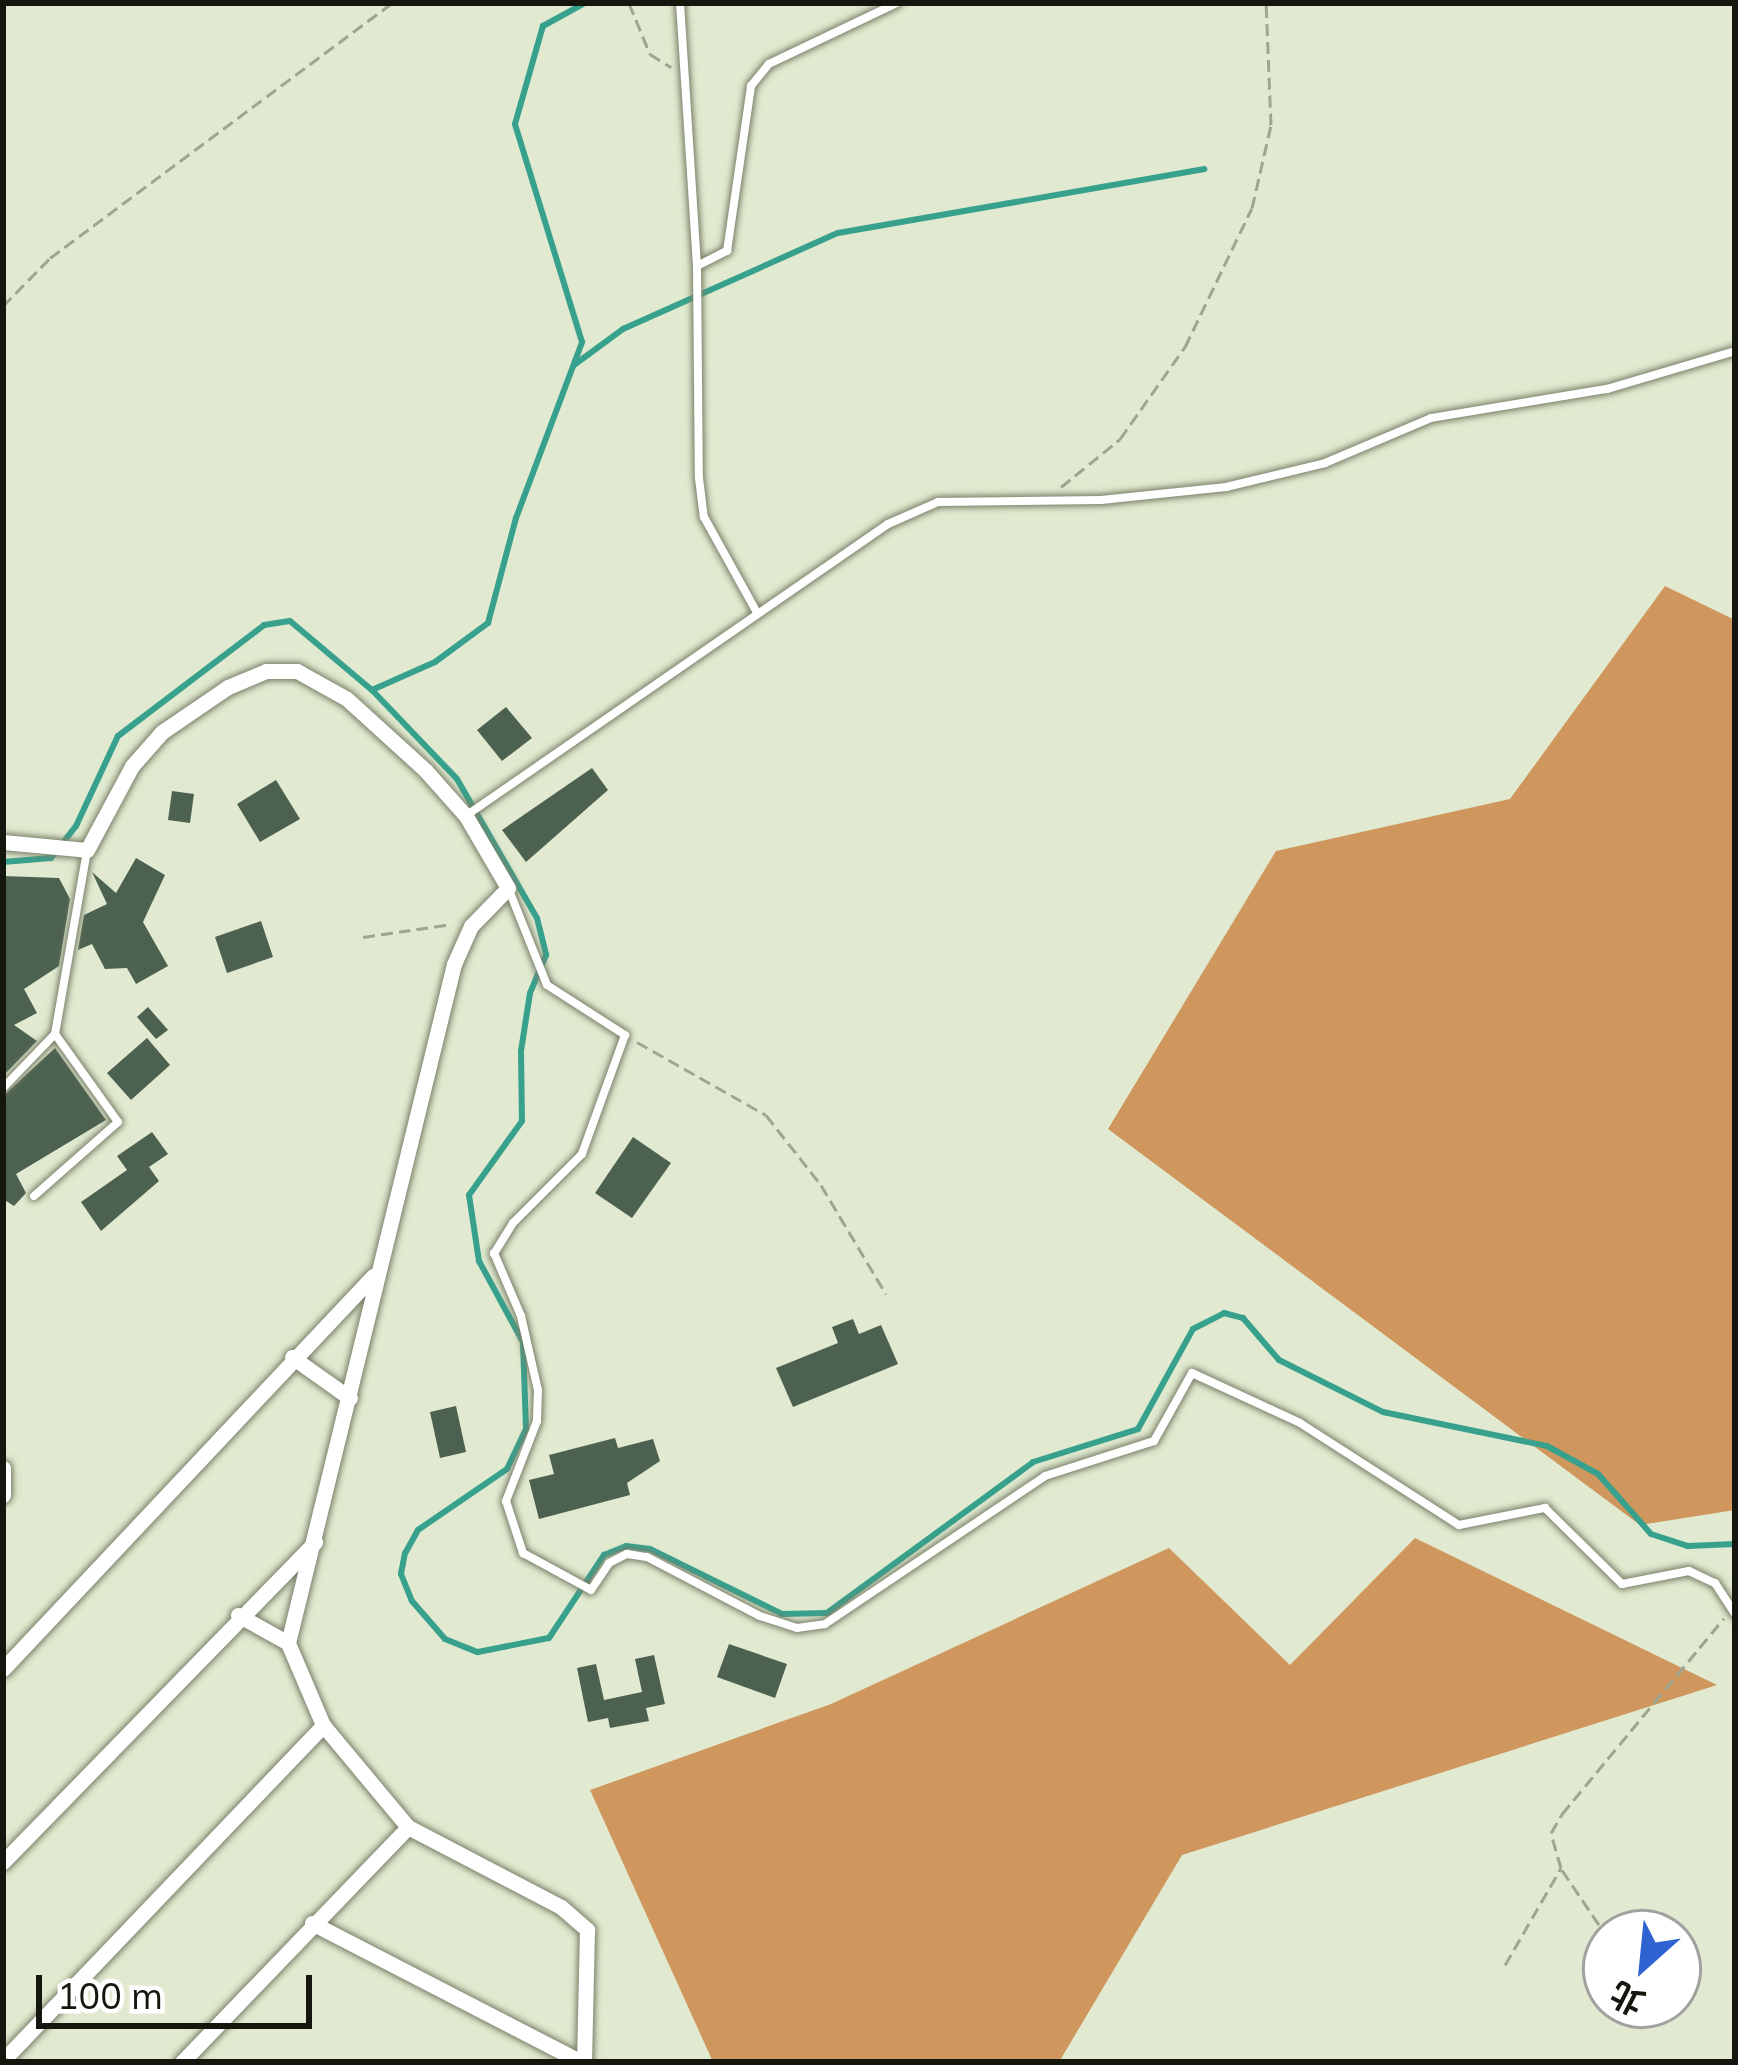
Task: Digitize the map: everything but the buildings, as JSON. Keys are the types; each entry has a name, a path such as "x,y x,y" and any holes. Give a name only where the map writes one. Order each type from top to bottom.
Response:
{"street":[{"path":"3,842 83,848 132,766 162,732 266,671 297,671 347,699 466,816 508,888 472,926 448,984 287,1643"},
{"path":"3,1669 375,1274"},
{"path":"292,1357 350,1398"},
{"path":"3,1468 3,1495"},
{"path":"3,1862 238,1616 315,1543"},
{"path":"238,1616 287,1643 323,1725 408,1827 561,1907 587,1930 582,2062 312,1923"},
{"path":"12,2053 323,1725"},
{"path":"182,2062 408,1827"}],"lane":[{"path":"680,3 697,266 704,517 756,611"},
{"path":"697,266 727,250 751,86 769,64 897,3"},
{"path":"466,816 624,713 756,611 888,524 938,502 1226,487 1324,464 1431,418 1607,389 1735,351"},
{"path":"3,1088 55,1034 83,848"},
{"path":"508,888 547,985 625,1035 582,1154 513,1223 494,1253 521,1316 538,1390 537,1421 506,1501 523,1553 591,1590 609,1563 627,1554 647,1557 760,1616 796,1628 826,1624 1045,1476 1154,1441 1192,1373 1300,1423 1459,1525 1545,1508 1622,1584 1688,1571 1715,1583 1733,1610"},
{"path":"34,1196 118,1122 55,1034"}],"path":[{"path":"3,306 50,258 392,3"},
{"path":"629,3 650,54 682,74"},
{"path":"1048,497 1120,439 1185,347 1252,208 1271,124 1266,3"},
{"path":"362,937 472,926"},
{"path":"625,1035 766,1115 821,1185 886,1294"},
{"path":"1589,1909 1561,1868 1551,1833 1733,1610"},
{"path":"1504,1965 1561,1868"}],"shaded area":[{"path":"1665,586 1735,620 1735,1510 1640,1525 1108,1129 1276,851 1510,799"},
{"path":"1415,1538 1717,1685 1182,1855 1059,2062 713,2062 590,1790 831,1704 1169,1548 1290,1665"}],"waterway":[{"path":"372,690 435,662 488,623 516,518 582,342 515,124 543,26 585,3"},
{"path":"574,365 623,329 838,233 1204,169"},
{"path":"3,862 51,858 76,826 118,736 264,625 290,621 372,690 457,779 537,918 546,955 530,993 521,1051 522,1121 469,1195 479,1261 523,1342 526,1429 507,1469 418,1530 405,1553 401,1574 412,1601 445,1639 478,1652 549,1638 604,1555 626,1546 650,1549 782,1614 827,1613 1033,1462 1138,1429 1193,1329 1224,1313 1243,1318 1279,1360 1383,1412 1547,1446 1598,1474 1651,1534 1688,1546 1735,1544"}]}
